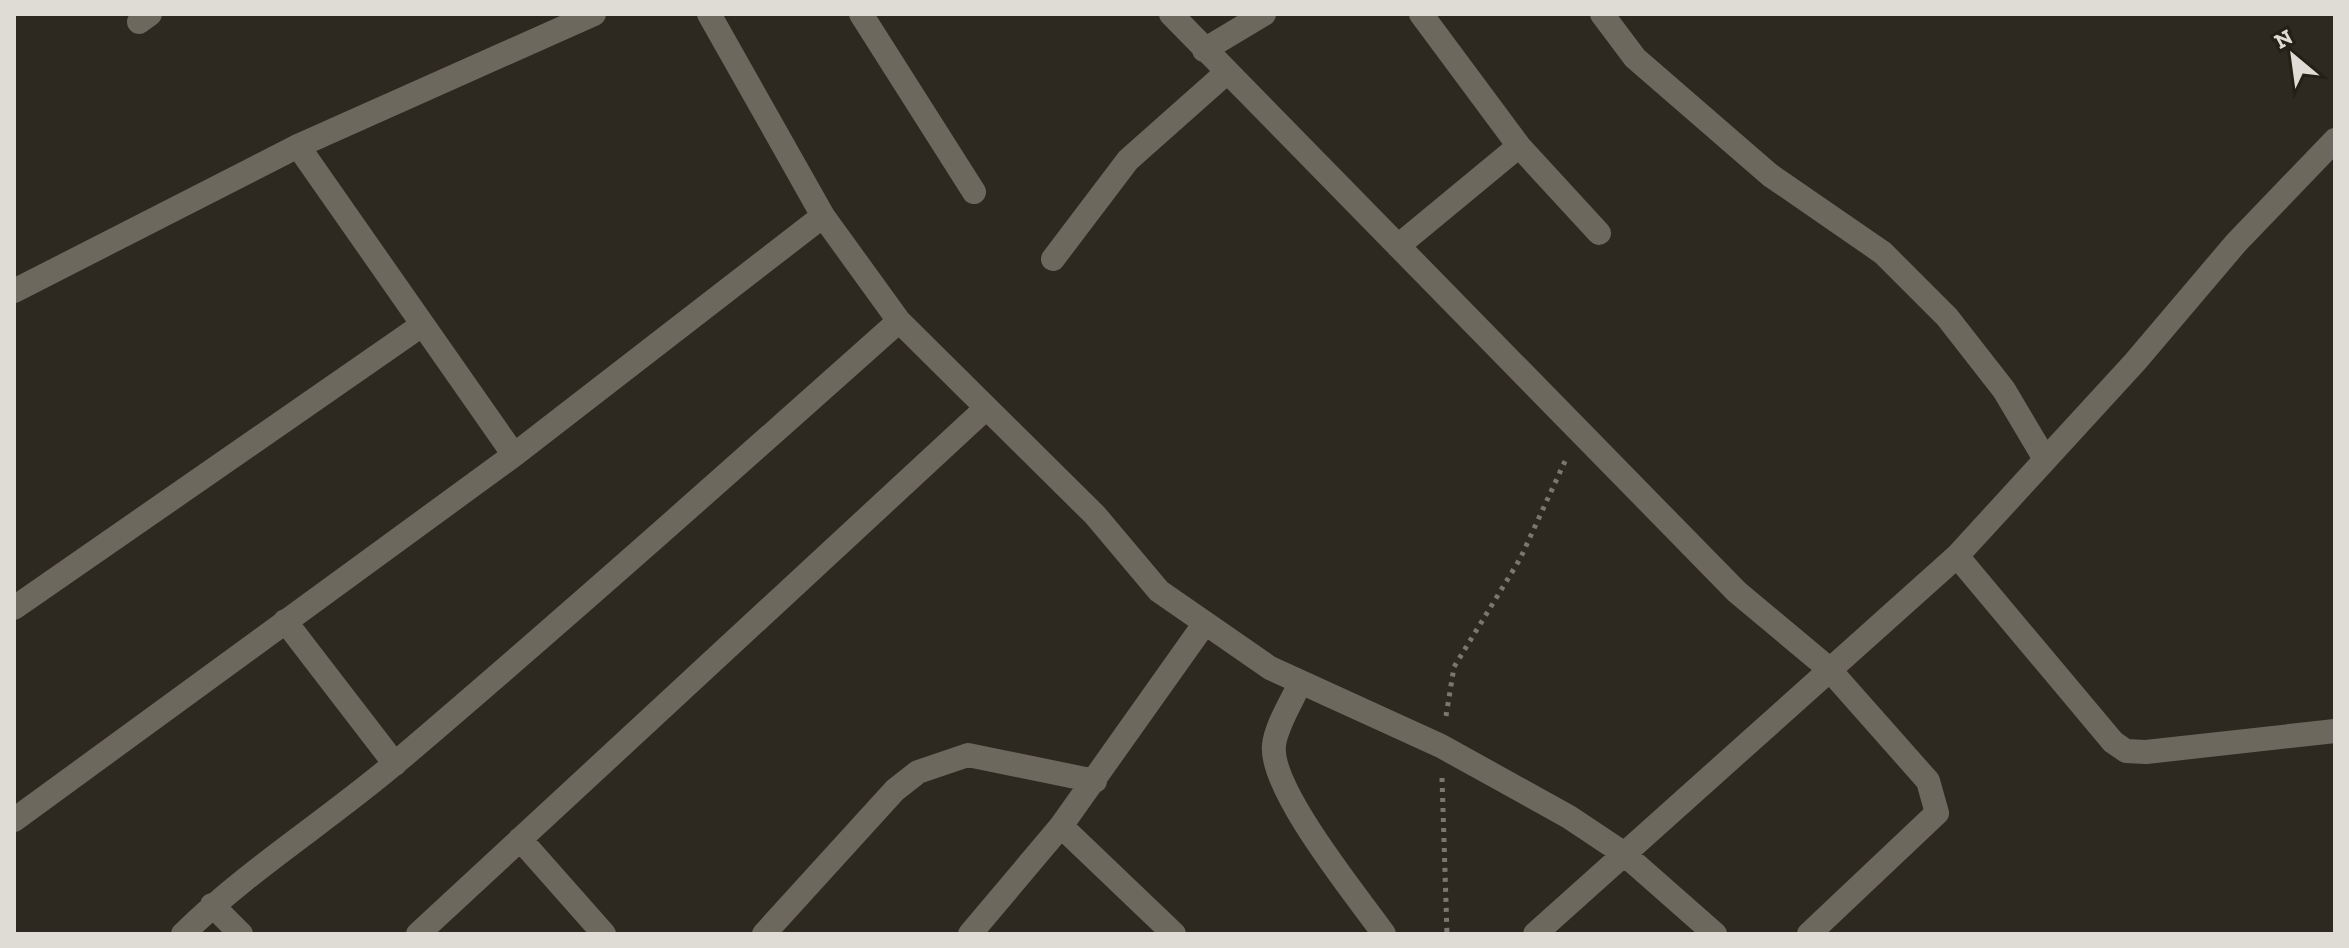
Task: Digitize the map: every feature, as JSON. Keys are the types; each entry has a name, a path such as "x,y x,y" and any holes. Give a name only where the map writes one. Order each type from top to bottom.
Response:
{"street":[{"path":"14,291 298,146 594,14"},
{"path":"709,14 823,216 899,321 984,410 1095,515 1159,591 1270,668 1441,746 1569,817 1623,853 1715,934"},
{"path":"861,14 974,192"},
{"path":"1171,14 1737,592 1828,668 1928,781 1937,813 1809,934"},
{"path":"1204,50 1264,14"},
{"path":"1421,14 1519,146 1599,233"},
{"path":"1602,14 1635,58 1770,175 1883,253 1947,317 2004,390 2045,459"},
{"path":"1053,259 1128,160 1226,73"},
{"path":"1535,934 1828,668 1957,556 2135,362 2236,243 2335,140"},
{"path":"298,146 514,455"},
{"path":"1398,246 1519,146"},
{"path":"14,820 514,455 823,216"},
{"path":"183,934 212,905 395,764 625,567 899,321"},
{"path":"14,608 422,325"},
{"path":"418,934 984,410"},
{"path":"1957,556 2113,742 2126,751 2146,752 2335,731"},
{"path":"285,621 395,764"},
{"path":"970,934 1061,826 1205,623"},
{"path":"1300,683 1273,746 1284,784 1303,821 1384,934"},
{"path":"764,934 895,790 918,772 968,755 1095,781"},
{"path":"1061,826 1166,931"},
{"path":"520,839 604,934"},
{"path":"212,905 241,934"}],"path":[{"path":"1447,934 1441,746 1454,667 1520,559 1579,429"}]}
